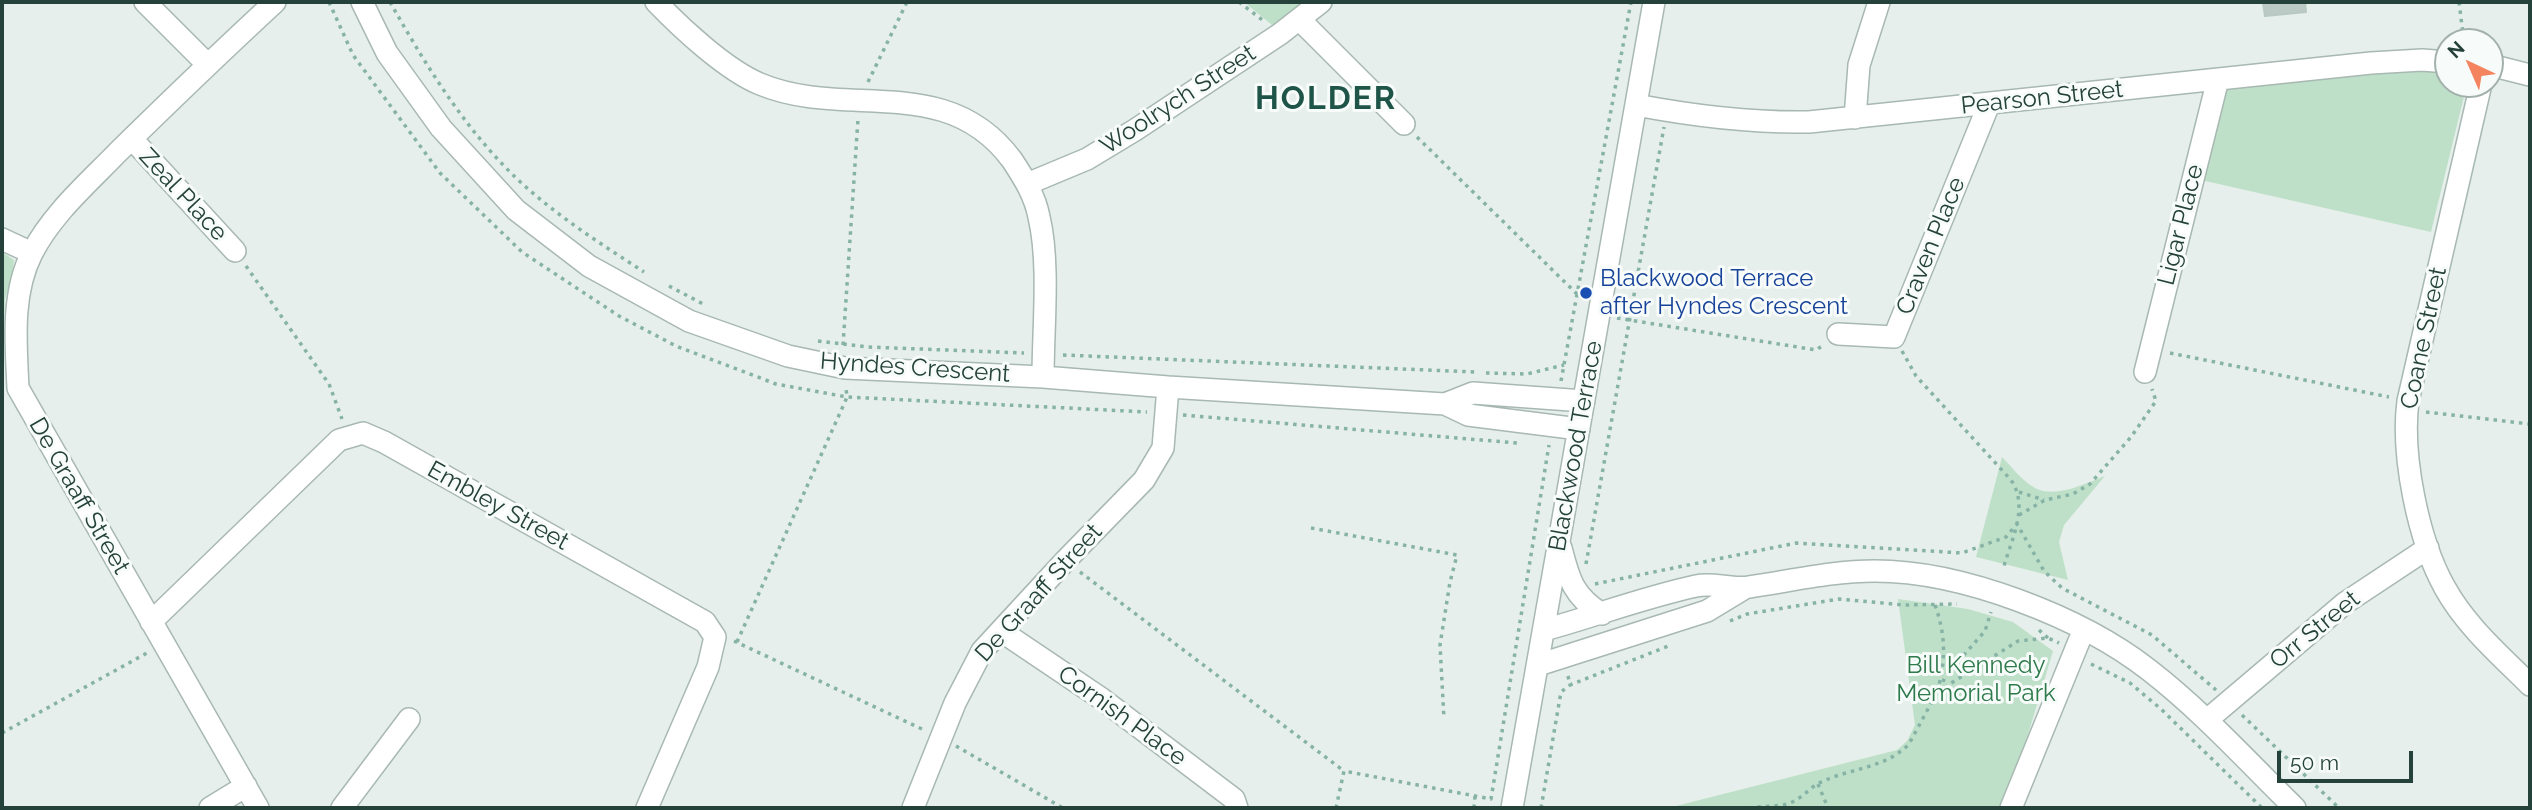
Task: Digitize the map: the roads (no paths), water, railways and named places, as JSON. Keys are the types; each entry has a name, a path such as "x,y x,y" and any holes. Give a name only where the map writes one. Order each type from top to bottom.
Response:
{"street":[{"path":"145,2 208,64"},
{"name":"De Graaff Street","path":"258,808 164,643 10,391 21,284 32,253 71,200 208,64 275,2"},
{"name":"Hyndes Crescent","path":"362,2 387,53 441,128 516,210 589,266 689,321 788,355 845,368 1043,377 1445,404 1468,415 1552,436 1579,429"},
{"path":"656,2 712,51 760,84 803,96 928,106 952,113 992,138 1004,150 1027,184 1038,210 1042,234 1043,377"},
{"name":"Woolrych Street","path":"1027,184 1087,159 1135,130 1280,34 1321,2"},
{"name":"Blackwood Terrace","path":"1512,808 1654,2"},
{"path":"1856,118 1859,65 1879,2"},
{"path":"1300,20 1404,124"},
{"name":"Pearson Street","path":"1636,105 1750,122 1809,122 2371,63 2434,61"},
{"path":"2504,68 2530,75"},
{"name":"Ligar Place","path":"2145,372 2218,79"},
{"name":"Coane Street","path":"2478,98 2407,405 2407,440 2411,482 2419,521 2445,589 2478,634 2530,685"},
{"name":"Craven Place","path":"1838,334 1894,337 1989,104"},
{"name":"Zeal Place","path":"132,139 235,251"},
{"path":"2,239 32,253"},
{"name":"De Graaff Street","path":"913,808 971,668 982,651 1144,480 1163,448 1168,387"},
{"name":"Hyndes Crescent","path":"1445,404 1473,393 1584,401"},
{"name":"Embley Street","path":"151,622 339,440 363,433 384,442 705,622 715,637 708,667 648,808"},
{"path":"1559,543 1569,579 1602,614"},
{"name":"Orr Street","path":"2207,720 2345,603 2428,548"},
{"path":"1544,630 1700,585 1745,588 1843,572 1877,571 1972,586 2004,596 2084,629 2147,668 2207,720 2295,808"},
{"path":"1538,665 1707,611 1745,588"},
{"path":"2011,808 2084,629"},
{"name":"Cornish Place","path":"1001,631 1102,699 1234,799 1237,808"},
{"path":"342,808 409,719"},
{"path":"210,808 246,786"}],"place":[{"name":"Blackwood Terrace after Hyndes Crescent","path":"1586,293"}],"district":[{"name":"HOLDER","path":"1326,99"}],"park label":[{"name":"Bill Kennedy Memorial Park","path":"1976,680"}]}
